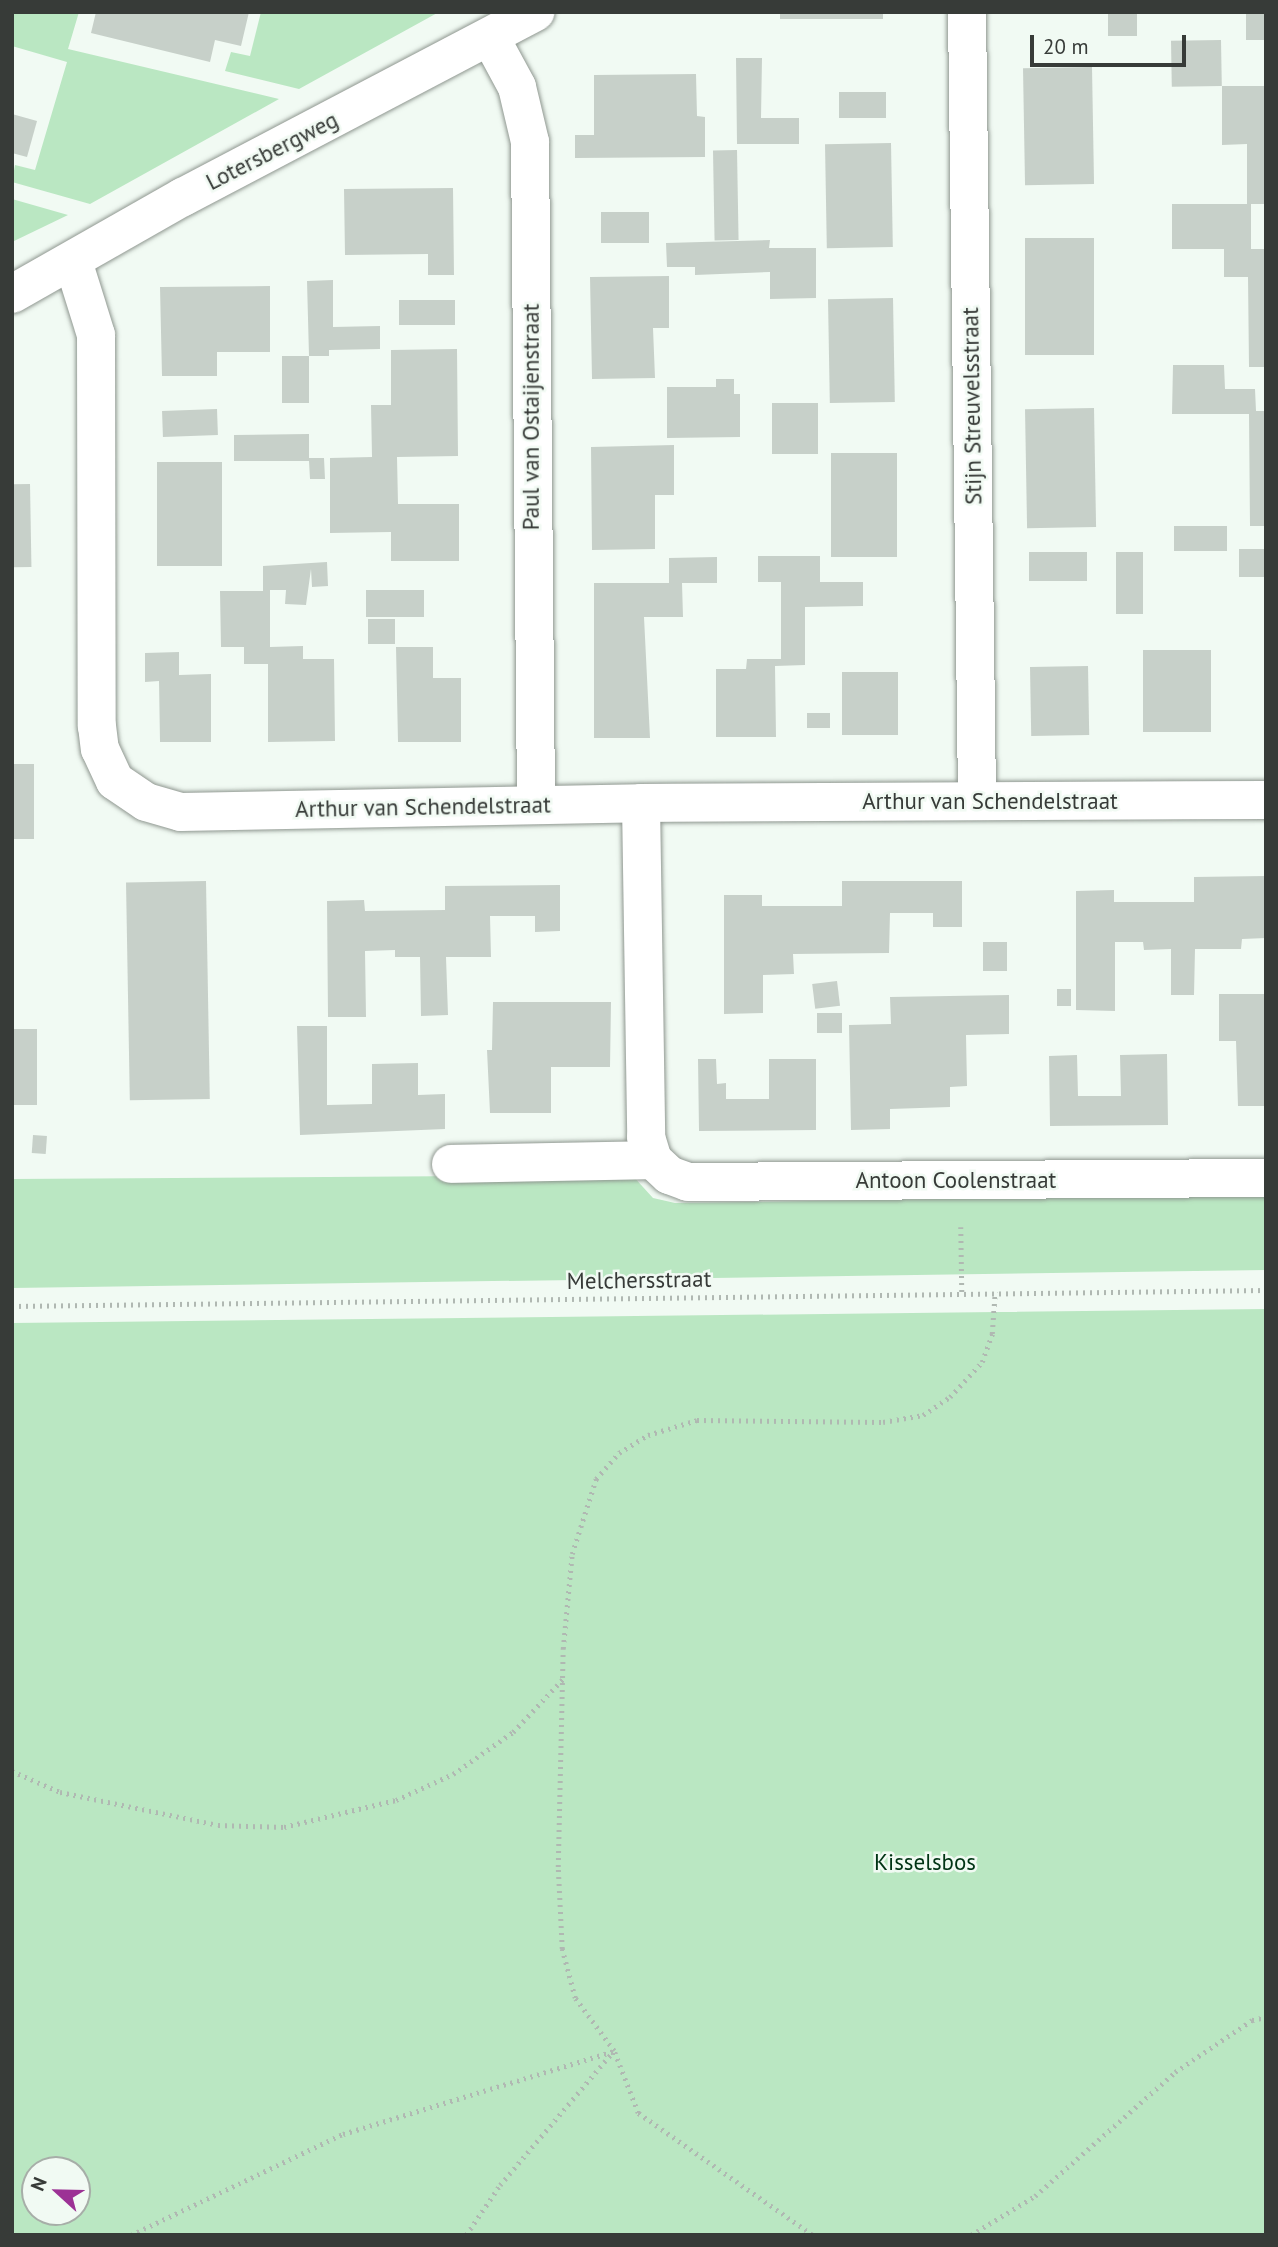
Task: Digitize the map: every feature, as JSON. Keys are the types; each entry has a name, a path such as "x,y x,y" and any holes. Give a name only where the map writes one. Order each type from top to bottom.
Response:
{"street":[{"name":"Lotersbergweg","path":"12,294 183,197 535,12"},
{"name":"Stijn Streuvelsstraat","path":"967,12 976,800"},
{"name":"Paul van Ostaijenstraat","path":"491,37 517,87 530,142 536,805"},
{"name":"Arthur van Schendelstraat","path":"73,261 96,335 99,590 95,710 100,748 116,781 146,802 181,811 641,803 1266,800"},
{"path":"452,1164 653,1160 646,1137 641,803"},
{"name":"Antoon Coolenstraat","path":"653,1160 669,1175 688,1182 1266,1178"}],"path":[{"path":"960,1179 962,1293"},
{"name":"Melchersstraat","path":"12,1306 1266,1290"},
{"path":"812,2235 638,2113 614,2051 575,1998 562,1950 558,1867 564,1679 572,1554 596,1479 619,1453 648,1436 697,1420 883,1422 923,1415 950,1397 982,1363 992,1334 995,1292"},
{"path":"12,1771 60,1792 218,1825 284,1827 396,1800 453,1774 513,1732 564,1679"},
{"path":"971,2235 1035,2196 1175,2072 1252,2020 1266,2017"},
{"path":"131,2235 343,2134 614,2051"},
{"path":"466,2235 500,2185 614,2051"}],"green space":[{"path":"12,12 79,12 68,49 279,99 90,204 12,182 15,165 35,170 67,62 12,46"},
{"path":"261,12 439,12 299,89 225,71 231,52 250,56"},
{"path":"12,199 68,215 12,242"},
{"path":"632,1175 653,1198 675,1203 1266,1194 1266,1270 12,1288 12,1179"},
{"name":"Kisselsbos","path":"1266,1309 1266,2235 12,2235 12,1323"}],"building":[{"path":"96,12 249,12 241,46 215,40 210,62 91,33"},
{"path":"780,12 883,12 883,19 780,19"},
{"path":"1108,12 1137,12 1137,36 1108,36"},
{"path":"1246,12 1266,12 1266,40 1246,40"},
{"path":"1221,40 1222,86 1172,87 1171,41"},
{"path":"736,58 762,58 761,118 799,118 799,144 737,144"},
{"path":"1092,67 1094,184 1025,185 1023,68"},
{"path":"696,74 697,116 705,117 705,157 575,158 575,135 594,135 594,75"},
{"path":"1222,86 1266,86 1266,204 1251,204 1251,249 1266,249 1266,367 1249,367 1248,277 1224,277 1224,249 1172,249 1172,204 1247,204 1247,144 1222,145"},
{"path":"839,92 886,92 886,118 839,118"},
{"path":"12,114 37,121 27,157 12,153"},
{"path":"891,143 893,247 827,248 825,144"},
{"path":"713,150 737,150 739,240 715,240"},
{"path":"453,188 454,275 428,275 428,254 345,255 344,189"},
{"path":"601,212 649,212 649,243 601,243"},
{"path":"1025,238 1094,238 1094,355 1025,355"},
{"path":"770,240 769,248 816,248 816,298 770,299 770,272 695,275 695,267 667,267 666,243"},
{"path":"669,276 669,328 653,328 655,378 592,379 590,277"},
{"path":"333,280 333,327 380,326 380,349 329,350 329,356 309,356 307,281"},
{"path":"270,286 270,352 217,352 217,376 162,376 160,287"},
{"path":"893,298 895,402 830,403 828,299"},
{"path":"399,300 455,300 455,325 399,325"},
{"path":"457,349 458,456 397,457 398,504 459,504 459,561 391,561 391,532 330,533 330,458 372,457 371,405 391,405 391,350"},
{"path":"282,356 309,356 309,403 282,403"},
{"path":"1173,365 1224,365 1225,389 1255,389 1256,411 1266,411 1266,526 1250,526 1249,414 1172,414"},
{"path":"716,379 734,379 734,394 740,394 740,437 667,438 667,387 716,387"},
{"path":"772,403 818,403 818,454 772,454"},
{"path":"1094,408 1096,527 1027,528 1025,409"},
{"path":"217,409 218,435 163,437 162,411"},
{"path":"309,434 309,458 324,458 325,479 310,479 309,461 234,461 234,435"},
{"path":"674,445 674,495 655,495 655,549 592,550 591,447"},
{"path":"831,453 897,453 897,557 831,557"},
{"path":"157,462 222,462 222,566 157,566"},
{"path":"12,484 30,484 31,567 13,567"},
{"path":"1174,526 1227,526 1227,551 1174,551"},
{"path":"1239,549 1266,549 1266,577 1239,577"},
{"path":"1029,552 1087,552 1087,581 1029,581"},
{"path":"1116,552 1143,552 1143,614 1116,614"},
{"path":"758,556 820,556 820,582 863,582 863,606 805,607 805,665 775,666 776,737 716,737 716,669 746,669 747,659 781,659 781,582 758,582"},
{"path":"717,557 717,583 682,583 683,617 644,617 650,738 594,738 594,583 669,583 669,558"},
{"path":"327,562 328,586 312,587 311,569 306,605 285,604 286,590 270,590 270,647 303,646 303,659 334,659 335,741 268,742 268,664 244,664 244,647 221,647 220,591 263,591 263,566"},
{"path":"366,590 424,590 424,617 366,617"},
{"path":"368,619 395,619 395,644 368,644"},
{"path":"396,647 433,647 433,678 461,678 461,742 398,742"},
{"path":"1143,650 1211,650 1211,732 1143,732"},
{"path":"179,652 179,675 211,674 211,742 160,742 159,681 145,682 145,653"},
{"path":"1088,666 1089,735 1031,736 1030,667"},
{"path":"842,672 898,672 898,735 842,735"},
{"path":"807,713 830,713 830,728 807,728"},
{"path":"12,764 34,764 34,839 12,839"},
{"path":"1266,876 1266,938 1242,939 1241,949 1195,949 1194,995 1171,995 1171,949 1144,950 1143,942 1115,942 1115,1011 1076,1010 1076,891 1114,890 1114,902 1194,902 1194,877"},
{"path":"206,881 210,1099 130,1100 126,882"},
{"path":"842,881 962,881 962,927 933,927 933,913 890,913 889,953 793,954 794,974 763,975 763,1013 724,1014 724,895 762,895 762,906 842,906"},
{"path":"560,885 560,931 535,932 535,916 490,916 491,957 446,957 448,1015 421,1016 420,957 395,957 395,950 365,951 366,1017 328,1017 327,901 364,900 365,911 445,910 445,886"},
{"path":"983,942 1007,942 1007,971 983,971"},
{"path":"837,981 840,1006 815,1009 812,984"},
{"path":"1057,989 1071,989 1071,1006 1057,1006"},
{"path":"1219,994 1266,994 1266,1106 1238,1106 1236,1041 1219,1041"},
{"path":"1009,995 1009,1034 966,1035 967,1086 950,1087 950,1107 890,1109 890,1129 851,1130 849,1025 891,1024 890,997"},
{"path":"493,1002 611,1002 610,1067 551,1067 551,1113 490,1113 487,1050 492,1050"},
{"path":"817,1013 842,1013 842,1033 817,1033"},
{"path":"297,1026 327,1026 327,1105 372,1104 372,1064 418,1063 418,1095 445,1094 445,1129 300,1135"},
{"path":"12,1029 37,1029 37,1105 12,1105"},
{"path":"1167,1054 1168,1125 1050,1126 1049,1056 1077,1055 1078,1096 1121,1096 1120,1055"},
{"path":"698,1059 716,1059 717,1084 726,1083 726,1099 769,1099 769,1059 816,1059 816,1130 699,1131"},
{"path":"33,1135 47,1136 46,1154 32,1153"}]}
